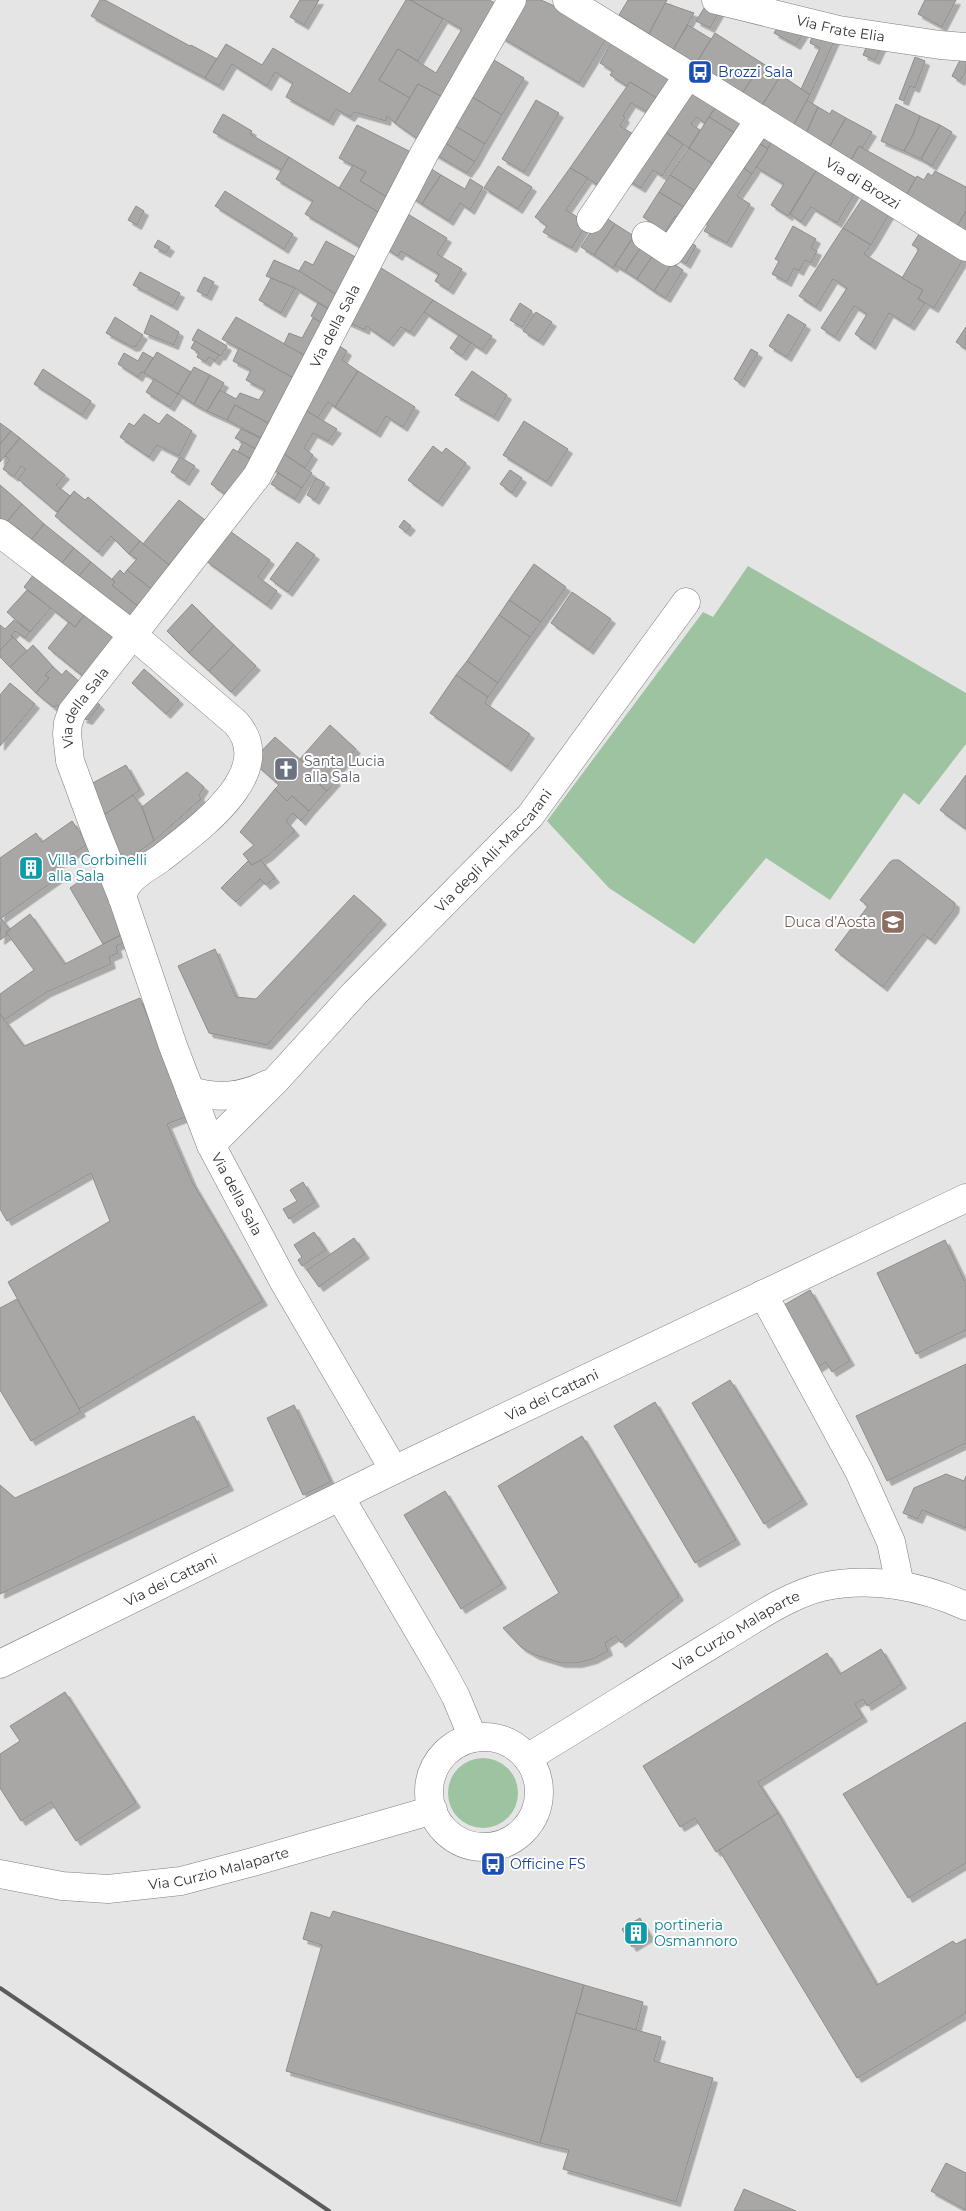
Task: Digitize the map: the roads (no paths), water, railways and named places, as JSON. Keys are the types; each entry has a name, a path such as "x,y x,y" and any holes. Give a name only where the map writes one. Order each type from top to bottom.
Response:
{"street":[{"name":"Via della Sala","path":"394,1470 284,1282 211,1145 173,1046 122,884 70,761 67,734 68,722 72,712 257,476 424,154 512,0"},
{"name":"Via di Brozzi","path":"567,0 966,246"},
{"name":"Via Frate Elia","path":"716,0 839,30 966,47"},
{"path":"590,219 689,74"},
{"path":"646,236 670,252 760,119"},
{"path":"0,533 133,635 236,723 244,734 249,750 248,761 241,781 224,803 188,837 122,884"},
{"name":"Via degli Alli-Maccarani","path":"211,1145 276,1080 355,992 542,803 686,602"},
{"name":"Via degli Alli-Maccarani","path":"190,1091 213,1096 236,1096 276,1080"},
{"name":"Via dei Cattani","path":"0,1664 340,1496 966,1198"},
{"path":"763,1294 858,1471 891,1542 900,1585"},
{"path":"340,1496 442,1671 456,1697 473,1738"},
{"name":"Via Curzio Malaparte","path":"527,1758 707,1648 810,1591 832,1585 900,1585 946,1597 966,1606"},
{"path":"485,1737 502,1740 515,1746 527,1758 534,1769 538,1784 536,1807 531,1820 523,1830 508,1841 486,1846 465,1843 447,1832 432,1810 429,1789 435,1767 450,1749 461,1742 485,1737"},
{"name":"Via Curzio Malaparte","path":"0,1874 62,1886 108,1889 181,1881 432,1810"}],"railway":[{"path":"0,1988 329,2211"}],"place":[{"name":"Brozzi Sala","path":"700,72"},
{"name":"Santa Lucia alla Sala","path":"286,769"},
{"name":"Villa Corbinelli alla Sala","path":"31,868"},
{"name":"Duca d’Aosta","path":"893,922"},
{"name":"Officine FS","path":"493,1864"},
{"name":"portineria Osmannoro","path":"636,1933"}]}
